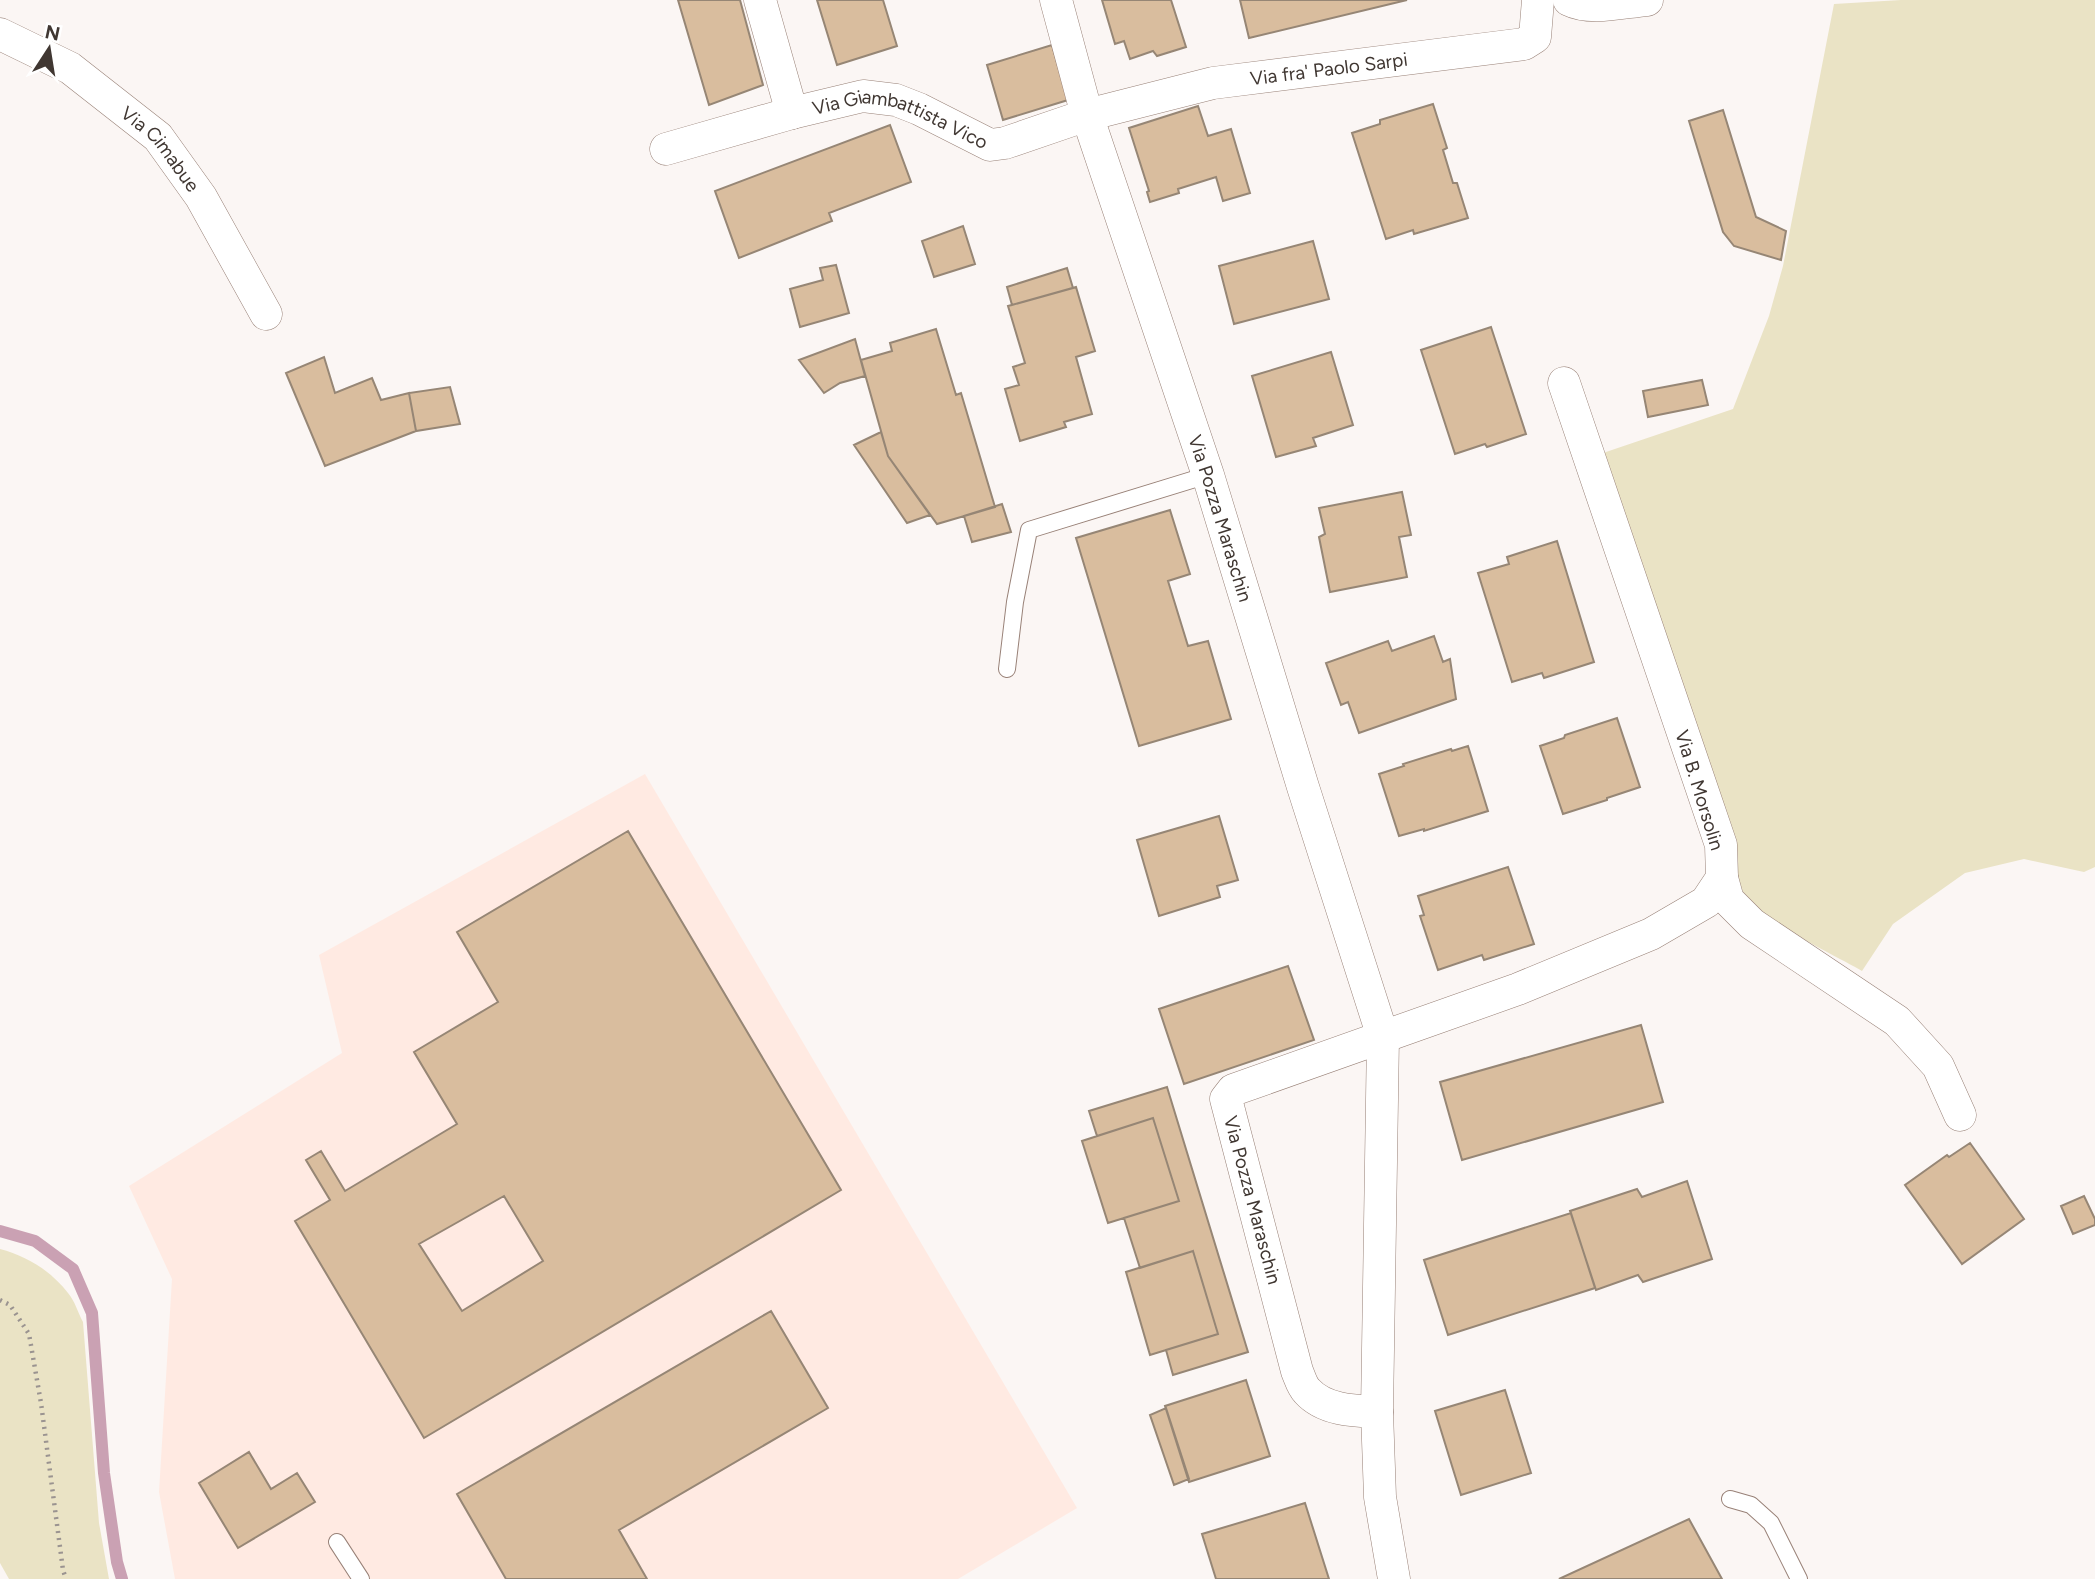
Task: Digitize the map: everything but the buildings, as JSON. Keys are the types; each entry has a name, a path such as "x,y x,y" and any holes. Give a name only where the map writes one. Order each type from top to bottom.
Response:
{"street":[{"name":"Via Giambattista Vico","path":"760,0 792,113"},
{"name":"Via Pozza Maraschin","path":"1056,0 1087,115 1208,475 1383,1037 1377,1412 1380,1497 1394,1579"},
{"name":"Via fra' Paolo Sarpi","path":"1087,115 1213,83 1524,44 1535,37 1538,0"},
{"path":"1569,0 1577,4 1597,5 1647,0"},
{"name":"Via Cimabue","path":"0,34 70,68 158,137 201,197 266,314"},
{"name":"Via Giambattista Vico","path":"666,149 863,96 896,100 990,145 1004,143 1087,115"},
{"name":"Via B. Morsolin","path":"1383,1037 1518,989 1651,934 1706,902 1722,878 1721,845 1564,383"},
{"path":"1722,878 1728,900 1752,924 1897,1021 1938,1066 1961,1115"},
{"name":"Via Pozza Maraschin","path":"1377,1412 1348,1411 1319,1402 1305,1390 1297,1371 1226,1099 1233,1090 1383,1037"}],"lane":[{"path":"1007,669 1015,601 1029,530 1208,475"},
{"path":"1730,1499 1752,1505 1771,1523 1799,1579"},
{"path":"337,1542 360,1579"}],"path":[{"path":"0,1300 10,1305 29,1334 66,1579"}],"shaded area":[{"path":"1901,0 2095,0 2095,867 2084,872 2024,859 1965,873 1893,924 1862,971 1775,921 1746,896 1739,884 1737,857 1603,453 1733,409 1769,316 1783,266 1834,4"},
{"path":"645,774 1077,1508 958,1579 175,1579 159,1492 172,1279 129,1186 342,1053 319,955"},
{"path":"0,1249 29,1260 54,1278 70,1296 83,1322 99,1523 109,1579 9,1579 0,1563"}],"waterway":[{"path":"0,1231 35,1241 73,1269 92,1313 104,1473 122,1579"}]}
